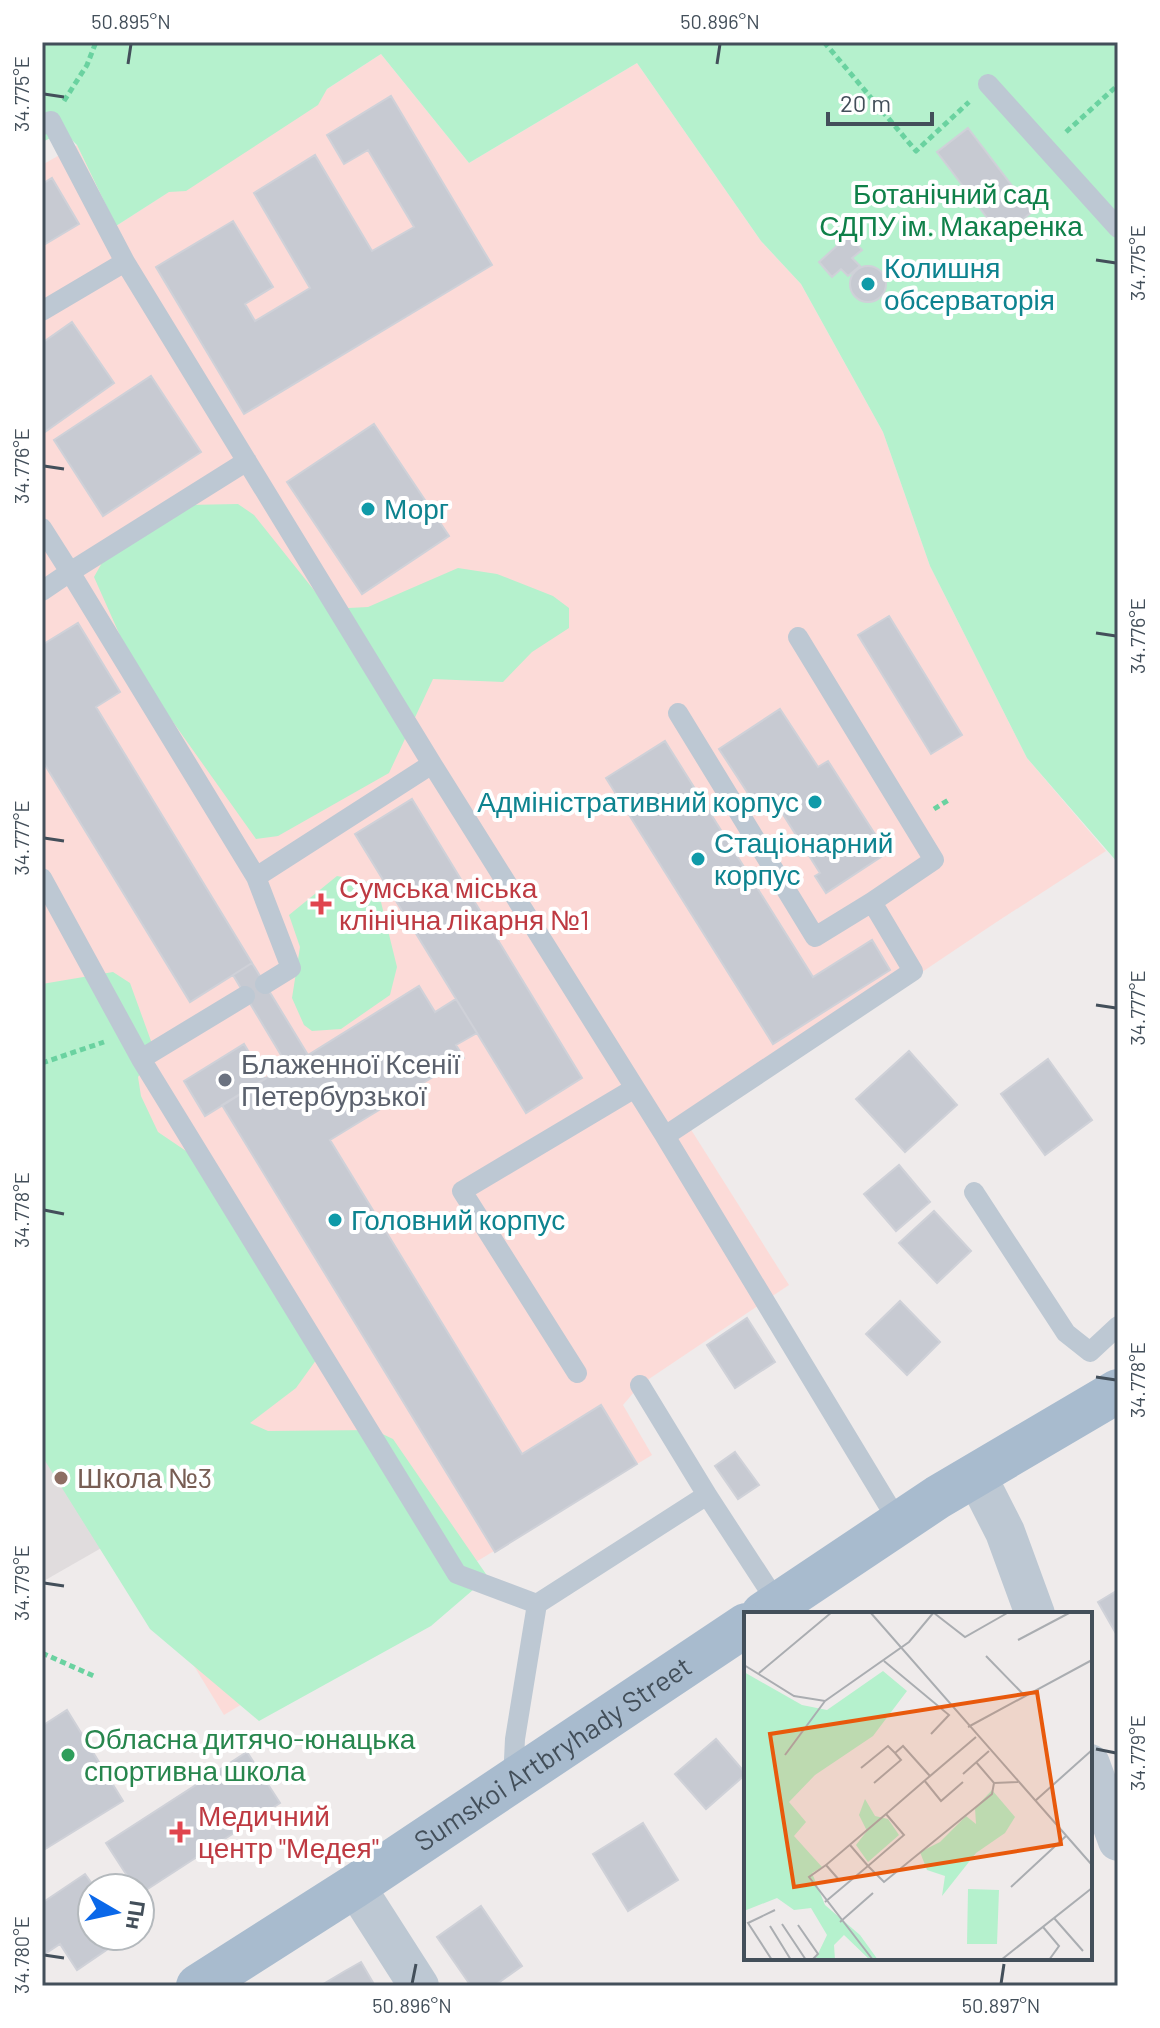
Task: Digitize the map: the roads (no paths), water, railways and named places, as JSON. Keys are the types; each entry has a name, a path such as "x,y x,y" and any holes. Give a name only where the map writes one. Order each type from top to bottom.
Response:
{"main road":[{"name":"Sumskoi Artbryhady Street","path":"765,1612 938,1497 1118,1391"},
{"name":"Sumskoi Artbryhady Street","path":"198,1986 355,1886 744,1626"}],"street":[{"path":"976,1475 1005,1532 1034,1612"},
{"path":"1092,1770 1118,1841"},
{"path":"355,1886 419,1986"}],"lane":[{"path":"988,84 1118,228"},
{"path":"47,123 125,262 432,764 665,1136 899,1523"},
{"path":"42,311 125,262"},
{"path":"42,591 247,461"},
{"path":"42,528 256,877 291,968 265,984"},
{"path":"678,713 815,937 872,902 934,860 798,637"},
{"path":"256,877 432,764"},
{"path":"42,878 141,1059 457,1574 537,1604"},
{"path":"665,1136 913,971 872,902"},
{"path":"141,1059 245,996"},
{"path":"577,1373 462,1191 635,1088"},
{"path":"974,1192 1066,1333 1090,1352 1118,1326"},
{"path":"640,1385 707,1495 761,1612"},
{"path":"513,1780 515,1739 537,1604 707,1495"}],"place":[{"name":"Колишня обсерваторія","path":"868,284"},
{"name":"Морг","path":"368,509"},
{"name":"Адміністративний корпус","path":"815,802"},
{"name":"Стаціонарний корпус","path":"698,859"},
{"name":"Сумська міська клінічна лікарня №1","path":"321,904"},
{"name":"Блаженної Ксенії Петербурзької","path":"225,1080"},
{"name":"Головний корпус","path":"335,1220"},
{"name":"Школа №3","path":"61,1478"},
{"name":"Обласна дитячо-юнацька спортивна школа","path":"68,1755"},
{"name":"Медичний центр \"Медея\"","path":"180,1832"}],"park label":[{"name":"Ботанічний сад СДПУ ім. Макаренка","path":"951,210"}]}
